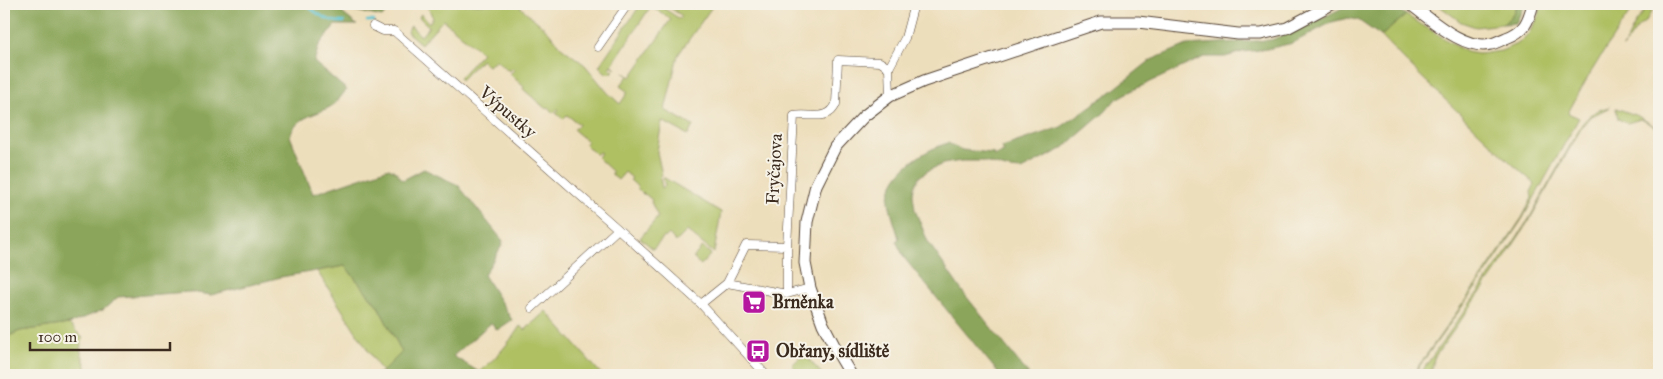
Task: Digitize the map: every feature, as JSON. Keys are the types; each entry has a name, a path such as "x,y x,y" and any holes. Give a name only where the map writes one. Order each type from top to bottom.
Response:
{"main road":[{"path":"852,375 823,324 810,288 806,263 807,222 816,185 835,146 864,116 890,96 924,81 1101,22 1138,22 1238,34 1261,34 1287,28 1332,4"},
{"path":"1410,4 1454,36 1469,42 1490,44 1517,34 1528,21 1533,4"}],"street":[{"path":"598,47 628,4"},
{"path":"890,96 889,68 905,38 914,4"},
{"name":"Výpustky","path":"373,26 383,31 394,32 701,304"},
{"name":"Fryčajova","path":"787,294 787,246 794,116 824,116 833,110 836,104 838,60 880,62 889,68"},
{"path":"532,308 618,229"},
{"path":"766,375 701,304 727,283 746,245 787,246"},
{"path":"727,283 787,294 810,288"}],"green space":[{"path":"4,4 394,4 382,17 343,8 342,13 357,25 335,25 319,45 314,62 347,90 333,105 308,116 298,123 290,136 313,194 389,168 395,171 403,180 424,169 458,185 503,241 484,275 512,320 497,330 491,323 453,356 479,372 474,375 375,375 382,372 402,352 378,306 345,266 281,277 211,295 189,292 118,297 103,310 69,324 20,331 4,338"},
{"path":"424,4 517,4 548,31 561,47 585,65 608,93 620,104 628,92 620,86 628,76 623,72 631,77 671,19 651,6 612,65 616,68 611,65 609,68 614,71 606,73 599,66 641,4 657,4 680,19 682,16 664,4 670,4 677,9 681,4 714,4 678,55 665,110 693,126 688,135 662,121 657,152 662,175 660,177 662,188 665,186 663,177 721,212 714,253 687,231 676,242 669,234 653,249 640,238 658,217 651,202 652,200 637,188 630,180 632,178 625,172 618,180 611,174 613,172 597,157 601,153 599,152 596,155 585,144 587,141 574,130 579,124 567,115 563,119 556,113 558,109 553,113 548,107 546,109 523,89 524,87 510,74 514,70 513,68 509,71 496,60 488,66 481,60 461,80 459,78 482,53 443,20 421,44 407,32 411,26 421,36 429,27 419,17 421,14 429,23 433,17"},
{"path":"1356,4 1389,4 1406,15 1381,36 1358,20 1348,18 1332,22 1293,43 1225,57 1204,57 1115,100 1105,112 1062,149 1021,170 1009,169 982,161 961,161 943,164 919,177 914,187 913,195 915,210 928,242 962,291 1029,375 1000,375 905,259 896,241 899,239 889,198 891,188 896,179 903,170 920,156 948,143 962,150 993,153 994,156 1004,152 1002,147 1061,127 1112,91 1151,60 1187,45 1271,40 1306,26 1344,7"},
{"path":"1437,4 1517,4 1512,16 1503,24 1476,27 1461,22"},
{"path":"1517,4 1525,4 1516,23 1503,24 1512,16"},
{"path":"1542,4 1636,4 1600,57 1568,113 1579,118 1523,218 1487,272 1412,375 1522,218 1532,198 1531,192 1535,184 1381,36 1406,15 1466,52 1479,54 1501,51 1519,43 1529,33 1539,15"},
{"path":"1650,4 1656,4 1646,21 1638,27 1623,48 1636,22"},
{"path":"1610,107 1590,117 1583,125 1530,219 1503,261 1434,358 1431,375 1419,375 1529,219 1582,124 1594,113"},
{"path":"1616,108 1638,116 1659,129 1641,119 1627,123 1618,119"},
{"path":"702,247 711,254 701,265 693,258"},
{"path":"345,266 378,306 402,352 382,372 317,271"},
{"path":"546,311 602,375 474,375 500,353 520,326 525,330"},
{"path":"69,324 83,338 80,349 89,375 4,375 4,338 20,331"},
{"path":"804,354 823,375 801,375 792,365"}],"waterway":[{"path":"305,4 328,19 344,22"},
{"path":"367,21 374,21"}],"place":[{"name":"Brněnka","path":"754,302"},
{"name":"Obřany, sídliště","path":"758,351"}]}
